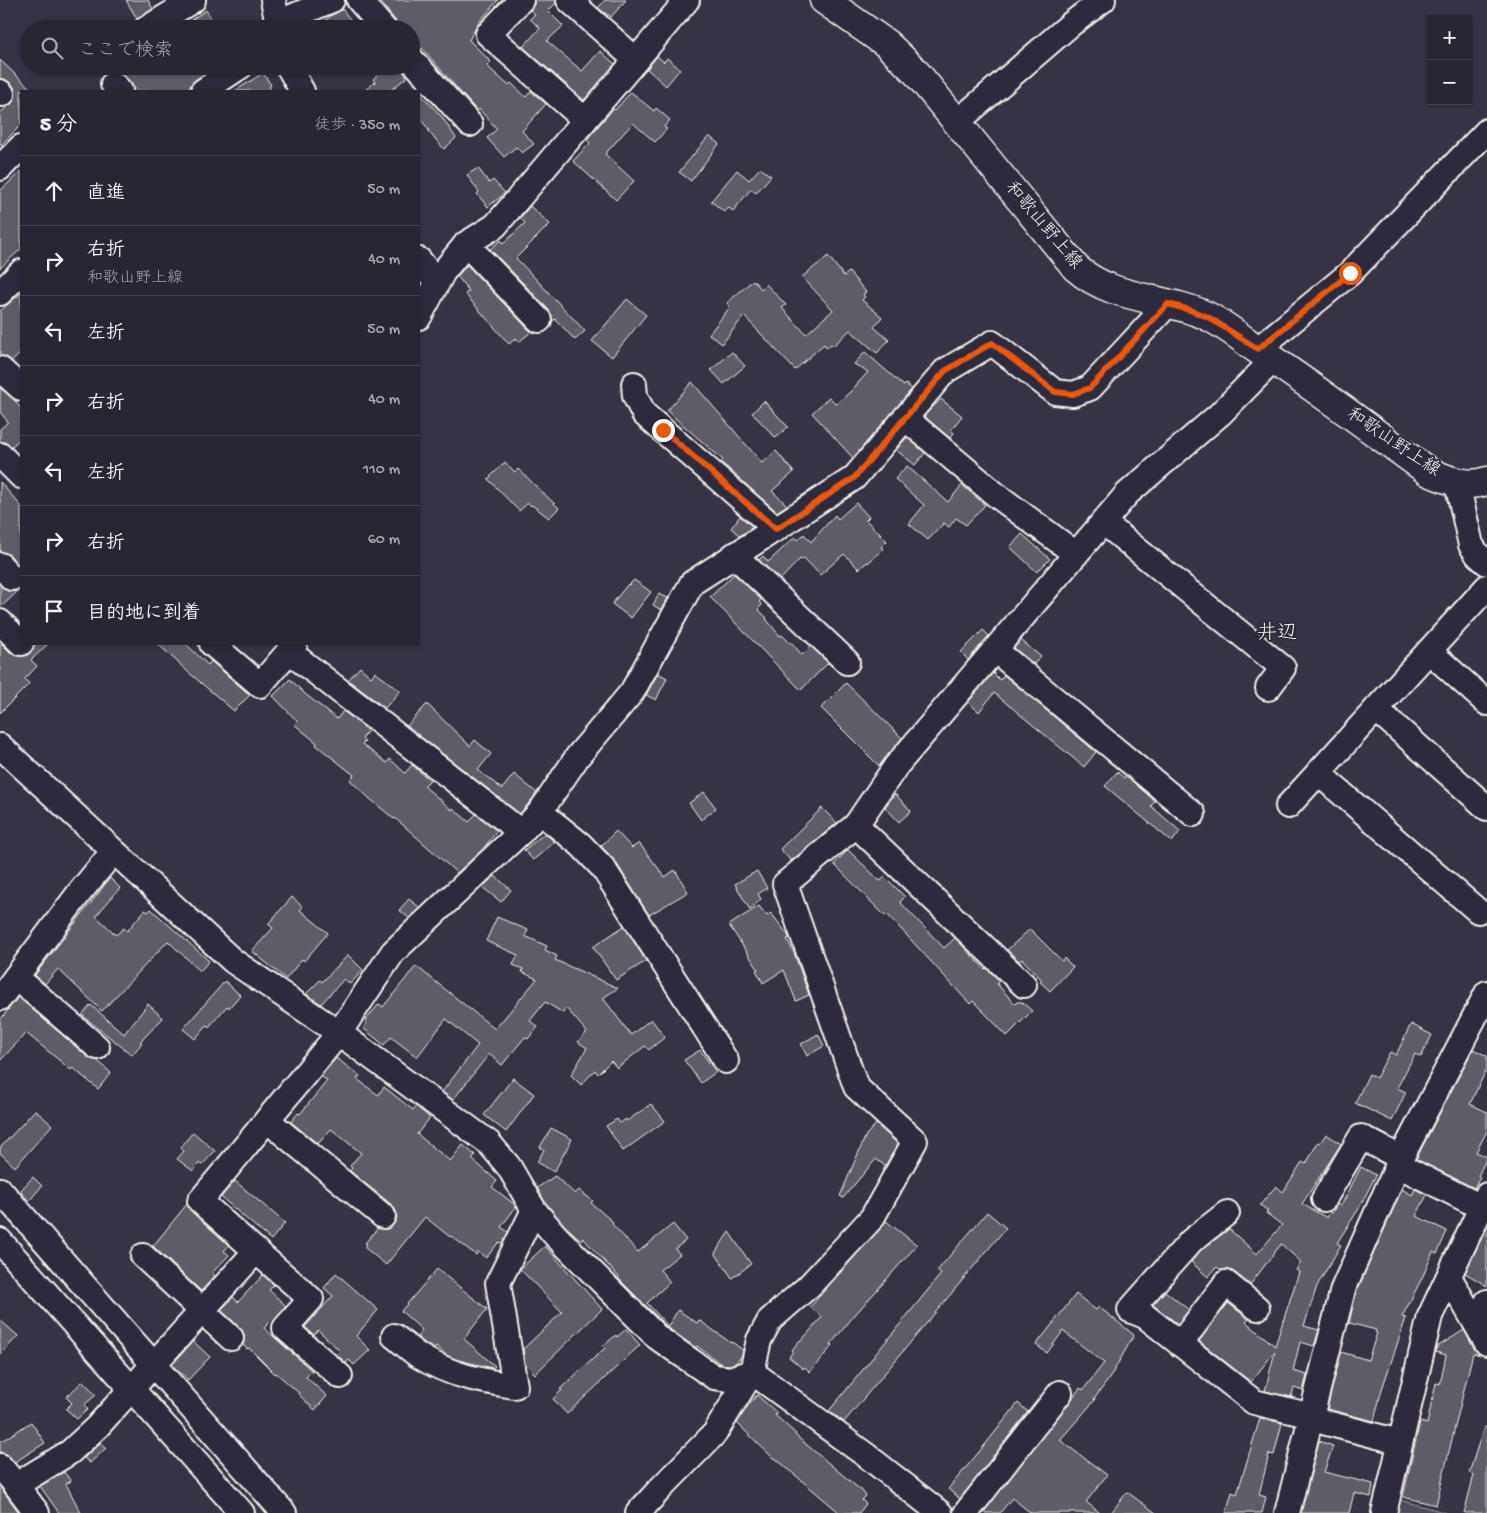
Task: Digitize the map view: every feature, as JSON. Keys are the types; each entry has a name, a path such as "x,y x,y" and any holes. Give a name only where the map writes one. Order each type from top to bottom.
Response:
{"main road":[{"name":"和歌山野上線","path":"824,0 887,44 914,71 1076,268 1089,279 1114,291 1190,310 1208,317 1266,354 1429,472 1456,483 1479,484 1487,481"}],"street":[{"path":"161,20 193,0"},
{"path":"276,17 332,0"},
{"path":"359,0 376,20"},
{"path":"521,0 488,34 584,120"},
{"path":"569,0 636,60"},
{"path":"420,315 443,272 466,244 495,226 687,0"},
{"path":"956,122 1071,24 1103,0"},
{"path":"420,69 470,124"},
{"path":"205,90 227,75"},
{"path":"293,75 301,90"},
{"path":"638,1513 715,1433 752,1372 759,1340 770,1320 809,1286 872,1218 915,1141 856,1087 785,884 856,825 896,766 1127,494 1220,414 1266,354 1350,273 1487,131"},
{"path":"0,168 20,148"},
{"path":"466,244 539,320"},
{"path":"420,261 437,283"},
{"path":"0,292 20,273"},
{"path":"340,1376 285,1328 311,1299 200,1201 339,1032 394,952 540,812 578,756 632,692 692,583 854,478 945,371 992,343 1055,392 1073,394 1090,388 1168,304"},
{"path":"634,384 635,396 644,414 776,529"},
{"path":"905,418 995,494 1076,554"},
{"path":"1456,483 1471,545 1478,555 1487,562"},
{"path":"1103,522 1283,668 1268,688"},
{"path":"734,555 847,662"},
{"path":"1288,806 1487,587"},
{"path":"0,622 20,642"},
{"path":"213,645 260,686 297,652 521,832"},
{"path":"995,650 1193,814"},
{"path":"1429,650 1487,703"},
{"path":"1376,709 1487,808"},
{"path":"0,746 233,961 339,1032 489,1143 509,1167 534,1210 555,1235 658,1338 714,1377 730,1379 752,1372"},
{"path":"1318,773 1478,911"},
{"path":"540,812 581,845 603,868 726,1061"},
{"path":"856,825 1024,985"},
{"path":"97,1048 5,988 113,852"},
{"path":"1287,1513 1343,1288 1400,1162 1487,992"},
{"path":"267,1120 383,1216"},
{"path":"1324,1199 1361,1137 1400,1162 1484,1201 1430,1316 1384,1513"},
{"path":"0,1190 284,1513"},
{"path":"394,1336 418,1356 446,1370 479,1381 515,1386 498,1283 534,1210"},
{"path":"1227,1213 1191,1241 1130,1310 1145,1316 1254,1402 1400,1442"},
{"path":"0,1241 242,1513"},
{"path":"16,1485 70,1452 97,1427 256,1251"},
{"path":"143,1256 231,1338"},
{"path":"1449,1277 1481,1333"},
{"path":"1180,1344 1226,1283 1257,1308"},
{"path":"1481,1333 1487,1302"},
{"path":"752,1372 867,1456 940,1513"},
{"path":"966,1513 1060,1393"},
{"path":"0,1466 37,1513"}],"shaded area":[{"path":"1396,1499 1447,1513 1393,1513"}],"building":[{"path":"126,0 148,0 153,9 137,19"},
{"path":"379,0 498,0 479,22 469,40 491,62 487,66 508,85 511,83 526,97 531,91 546,104 522,131 534,144 522,153 516,147 504,157 487,138 497,129 479,109 477,111 422,48 420,49 420,20 395,20"},
{"path":"537,0 556,0 556,3 548,11 563,26 547,41 582,71 600,51 615,64 584,100 523,47 540,28 530,19 535,14 530,10"},
{"path":"605,0 626,0 611,17 598,8"},
{"path":"342,9 351,20 326,20"},
{"path":"206,10 212,20 191,20"},
{"path":"657,56 664,62 667,58 680,69 666,86 647,69"},
{"path":"0,60 32,90 20,90 20,126 0,146 0,113 12,103 15,97 15,90 12,84 4,79 0,79"},
{"path":"124,75 202,75 195,80 189,90 136,90"},
{"path":"260,75 264,75 271,85 269,87 271,90 237,90"},
{"path":"378,75 406,75 407,77 391,90 365,90 375,82 373,79"},
{"path":"631,92 654,111 656,108 670,120 664,127 667,129 655,142 633,123 605,154 634,181 616,200 573,161 590,143 587,140 589,137 613,109 615,110"},
{"path":"420,93 442,117 456,138 444,149 420,118"},
{"path":"709,136 719,144 691,181 679,172"},
{"path":"478,168 489,183 493,180 505,193 488,207 477,194 479,192 467,175"},
{"path":"760,168 771,176 756,193 751,189 733,211 729,208 724,212 711,201 737,170 749,180"},
{"path":"20,172 20,250 0,268 0,191"},
{"path":"530,206 550,224 516,258 585,331 575,340 555,319 552,322 549,310 490,249 501,240 503,244 525,223 520,218"},
{"path":"828,256 844,276 849,272 866,292 863,294 865,297 862,300 882,317 874,327 889,340 877,353 850,330 833,346 831,344 827,348 824,344 795,370 744,316 722,344 709,334 730,307 727,303 753,280 761,289 766,284 786,305 782,308 806,334 833,310 802,277"},
{"path":"467,265 532,331 519,342 516,338 509,344 465,294 469,291 457,276"},
{"path":"20,294 20,354 12,361 0,356 0,311"},
{"path":"627,299 646,315 612,357 592,341"},
{"path":"732,352 745,366 724,384 711,370"},
{"path":"865,352 904,386 906,384 912,389 853,458 812,413 829,397 836,404 868,372 854,364"},
{"path":"692,382 762,463 776,451 794,472 772,491 787,505 777,512 721,462 723,460 667,411"},
{"path":"0,388 14,399 20,408 20,439 11,447 4,442 0,442 0,429 8,422 0,412"},
{"path":"941,399 962,416 951,430 954,433 950,438 924,416"},
{"path":"764,401 788,427 776,438 752,413"},
{"path":"907,437 925,453 915,465 896,450"},
{"path":"505,462 515,472 518,469 559,508 549,518 528,503 519,511 488,479"},
{"path":"907,466 948,502 962,485 985,505 966,525 956,518 949,527 944,523 928,540 909,524 924,505 895,479"},
{"path":"0,482 20,505 20,567 10,555 0,552"},
{"path":"856,503 869,517 866,520 887,541 881,547 883,549 859,569 844,554 820,575 804,558 800,559 780,580 759,560 763,556 768,562 795,537 798,540 804,534 811,542 835,515 838,519"},
{"path":"740,516 753,527 740,536 731,528"},
{"path":"1022,534 1050,559 1037,572 1010,547"},
{"path":"734,574 761,599 759,602 762,605 758,609 780,636 782,635 791,642 802,655 811,646 828,663 801,690 710,597"},
{"path":"634,580 651,592 631,618 612,604 628,584"},
{"path":"0,585 8,591 20,589 0,608"},
{"path":"659,594 668,598 661,610 653,605"},
{"path":"983,630 989,636 968,660 961,652"},
{"path":"1021,640 1041,657 1034,664 1014,648"},
{"path":"0,644 18,656 25,656 30,653 34,645 47,645 31,660 37,666 25,679 29,684 0,713"},
{"path":"159,645 187,645 208,665 211,661 250,695 234,711"},
{"path":"360,667 371,677 375,672 400,691 385,708 348,680"},
{"path":"658,673 667,678 656,700 646,695"},
{"path":"993,673 1000,680 1004,675 1096,752 1084,767 994,693 979,712 968,702"},
{"path":"290,679 305,694 337,719 343,711 368,730 362,739 365,741 362,744 387,763 390,759 405,773 412,765 430,780 424,786 452,810 453,808 469,822 476,814 497,831 483,849 457,873 395,818 369,798 350,780 354,775 316,745 317,743 294,724 297,721 273,696"},
{"path":"846,683 902,738 879,766 821,708"},
{"path":"427,704 470,746 475,740 491,754 478,770 502,789 514,774 537,793 520,814 407,726"},
{"path":"1117,772 1124,778 1126,776 1155,801 1151,806 1180,831 1172,842 1105,786"},
{"path":"704,792 716,808 701,820 689,803"},
{"path":"895,794 911,811 899,822 885,807"},
{"path":"822,808 837,823 791,861 780,849"},
{"path":"616,831 632,848 639,843 665,877 675,870 688,892 649,915 615,861 601,846"},
{"path":"545,833 555,842 533,860 524,850"},
{"path":"848,850 880,881 885,877 905,897 900,902 944,948 955,938 985,969 999,980 997,984 1015,1004 1022,1002 1032,1011 1007,1036 973,1001 970,1004 887,914 885,916 834,864"},
{"path":"757,871 767,888 758,894 761,899 750,910 735,884"},
{"path":"495,876 511,890 501,902 482,887"},
{"path":"110,878 120,888 96,916 116,935 124,928 127,931 145,910 148,912 151,909 209,961 200,971 168,941 102,1011 58,969 45,984 35,975"},
{"path":"292,897 303,907 300,910 328,933 304,961 302,959 286,979 252,951 273,928 268,924"},
{"path":"409,899 420,908 409,918 399,910"},
{"path":"759,906 767,916 771,913 788,935 789,938 787,939 809,995 796,1001 784,970 763,983 756,970 758,969 729,925"},
{"path":"497,917 528,930 525,936 547,946 545,950 557,956 555,960 618,988 603,998 631,1035 651,1019 665,1037 649,1050 645,1046 617,1068 611,1061 598,1074 595,1070 581,1085 571,1075 587,1048 578,1042 587,1032 566,1008 563,1013 545,1002 530,1021 538,1027 528,1039 525,1037 502,1065 489,1054 453,1100 442,1092 478,1045 446,1019 417,1057 391,1037 384,1045 363,1028 367,1023 365,1021 379,1004 383,1007 416,966 495,1029 537,979 522,972 523,969 513,965 518,955 486,941"},
{"path":"624,926 646,961 616,980 593,947"},
{"path":"1030,929 1062,961 1064,958 1073,967 1050,991 1040,982 1042,980 1022,959 1019,961 1007,950"},
{"path":"348,955 363,970 350,984 344,979 321,1004 306,994 320,980 322,982"},
{"path":"225,981 240,995 229,1008 227,1006 209,1027 207,1025 195,1039 183,1029"},
{"path":"18,997 88,1057 97,1060 111,1073 98,1089 73,1068 71,1070 26,1033 0,1061 0,1020"},
{"path":"148,1004 163,1018 140,1042 142,1043 132,1055 82,1015 91,1005 124,1034"},
{"path":"1411,1024 1432,1035 1421,1057 1415,1054 1397,1088 1406,1092 1392,1121 1355,1103 1369,1074 1376,1078 1390,1052 1396,1055"},
{"path":"818,1034 824,1046 807,1056 801,1044"},
{"path":"1473,1049 1487,1056 1487,1068 1470,1104 1487,1112 1487,1131 1476,1152 1487,1157 1474,1188 1416,1159"},
{"path":"700,1050 716,1072 701,1083 684,1060"},
{"path":"336,1058 360,1076 357,1079 378,1095 384,1087 413,1110 416,1106 430,1118 417,1134 450,1161 463,1145 475,1155 472,1159 497,1181 492,1187 516,1207 501,1227 508,1232 506,1237 501,1243 499,1242 486,1258 478,1252 476,1255 425,1217 386,1265 364,1247 367,1244 365,1243 378,1228 387,1229 393,1225 397,1218 396,1211 392,1205 350,1171 352,1168 350,1166 361,1153 331,1129 318,1144 291,1122 327,1081 321,1076"},
{"path":"513,1078 534,1094 506,1132 484,1115"},
{"path":"651,1104 665,1121 623,1151 606,1126 617,1119 620,1123 626,1119 627,1121"},
{"path":"35,1110 52,1125 15,1167 0,1153 0,1148"},
{"path":"876,1124 898,1144 885,1166 876,1159 843,1198 840,1196 866,1135"},
{"path":"551,1128 572,1139 554,1172 537,1162 544,1150 540,1147"},
{"path":"193,1132 215,1151 202,1165 199,1163 193,1171 177,1159 184,1151 180,1148"},
{"path":"1326,1134 1341,1144 1302,1204 1327,1218 1337,1204 1341,1206 1361,1167 1376,1175 1358,1210 1337,1243 1341,1245 1317,1286 1304,1326 1319,1330 1314,1346 1300,1342 1293,1371 1307,1375 1303,1391 1294,1388 1291,1397 1265,1391 1275,1351 1251,1382 1199,1341 1228,1303 1249,1319 1246,1322 1275,1346 1299,1272 1296,1270 1301,1262 1281,1244 1250,1285 1234,1272 1227,1269 1221,1270 1217,1267 1208,1277 1191,1262 1200,1251 1229,1229 1257,1254 1282,1225 1266,1213 1268,1211 1260,1205 1276,1186 1283,1192 1302,1162 1306,1164 1318,1142 1320,1143"},
{"path":"555,1176 575,1194 579,1190 593,1201 591,1203 613,1222 612,1224 638,1252 673,1224 686,1240 675,1249 680,1254 660,1270 670,1282 647,1303 668,1326 678,1310 697,1323 699,1320 732,1342 743,1350 736,1363 729,1365 721,1364 667,1327 618,1278 583,1238 581,1240 565,1226 545,1202 537,1188"},
{"path":"33,1177 42,1186 29,1201 20,1191"},
{"path":"235,1181 285,1223 271,1240 221,1197"},
{"path":"1402,1189 1412,1195 1415,1189 1427,1195 1416,1216 1447,1231 1437,1254 1433,1252 1402,1317 1406,1318 1382,1389 1374,1421 1327,1409 1341,1352 1368,1360 1377,1333 1375,1332 1376,1330 1349,1323 1356,1293"},
{"path":"187,1204 191,1211 229,1245 224,1251 229,1255 212,1273 215,1276 201,1291 153,1246"},
{"path":"987,1212 1006,1228 844,1422 829,1411 941,1274 937,1271"},
{"path":"886,1221 917,1245 853,1317 810,1372 805,1367 803,1369 789,1357 800,1340 822,1317 810,1307"},
{"path":"1487,1227 1487,1286 1465,1273"},
{"path":"729,1232 751,1264 732,1278 715,1253"},
{"path":"545,1246 602,1309 535,1374 525,1364 523,1349 562,1312 520,1269"},
{"path":"437,1269 487,1309 464,1339 495,1366 493,1368 458,1360 446,1355 436,1346 434,1349 417,1337 422,1330 401,1311"},
{"path":"336,1273 378,1310 356,1336 370,1350 354,1365 349,1360 346,1363 337,1355 340,1351 318,1330 314,1335 305,1327 333,1296 324,1288"},
{"path":"263,1275 274,1285 269,1290 286,1306 264,1328 312,1371 306,1377 327,1396 315,1410 299,1393 275,1374 249,1348 247,1349 243,1345 244,1334 221,1310 233,1297 238,1302"},
{"path":"1165,1291 1189,1310 1178,1324 1153,1305"},
{"path":"1076,1294 1096,1310 1099,1307 1134,1335 1095,1400 1060,1440 1107,1475 1086,1502 1100,1513 1031,1513 1012,1498 1000,1513 983,1513 1080,1388 1083,1390 1104,1363 1063,1331 1047,1353 1036,1345"},
{"path":"0,1320 18,1336 0,1355"},
{"path":"626,1329 640,1345 567,1414 553,1399 562,1390 560,1389 605,1348 603,1346"},
{"path":"1464,1330 1475,1350 1480,1355 1473,1353 1436,1505 1403,1497 1420,1422 1427,1424 1436,1383 1440,1384 1446,1355 1436,1352 1437,1347"},
{"path":"193,1341 210,1357 188,1380 172,1365"},
{"path":"83,1381 96,1395 84,1405 88,1409 77,1419 66,1409 72,1403 66,1397"},
{"path":"757,1395 777,1413 775,1415 795,1435 863,1492 866,1496 862,1500 866,1504 859,1513 840,1513 774,1459 737,1423"},
{"path":"1018,1403 1028,1412 960,1499 948,1489"},
{"path":"1260,1418 1282,1423 1274,1455 1269,1454 1259,1495 1266,1497 1262,1513 1226,1513 1232,1492 1237,1494"},
{"path":"31,1422 45,1443 15,1462 5,1453 0,1453 0,1442"},
{"path":"1484,1427 1487,1428 1487,1513 1464,1513 1474,1475 1469,1473"},
{"path":"1319,1441 1333,1446 1324,1472 1373,1484 1371,1497 1354,1493 1349,1513 1301,1513"},
{"path":"100,1443 106,1448 90,1463 84,1458"},
{"path":"64,1472 71,1481 66,1484 81,1513 59,1513 40,1486"},
{"path":"0,1487 18,1511 15,1513 0,1513"},
{"path":"1127,1492 1156,1513 1111,1513"}],"district":[{"name":"井辺","path":"1277,634"}],"route":[{"path":"663,430 776,529 854,478 945,371 992,343 1055,392 1073,394 1090,388 1168,304 1208,317 1258,349 1350,273"}]}
